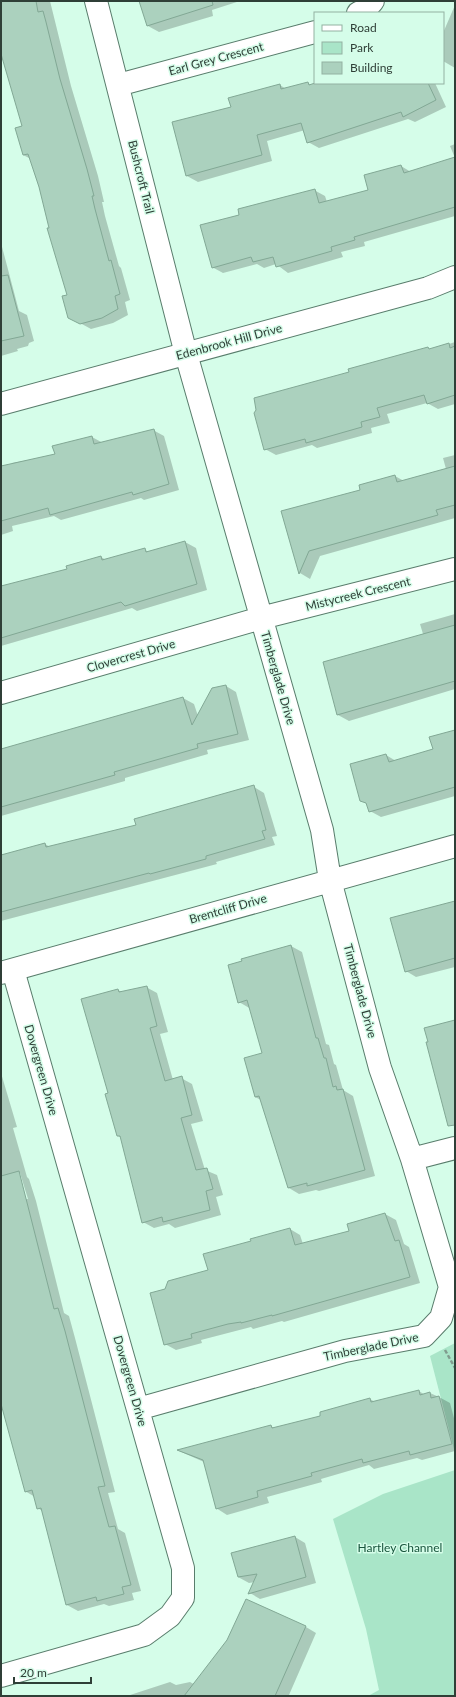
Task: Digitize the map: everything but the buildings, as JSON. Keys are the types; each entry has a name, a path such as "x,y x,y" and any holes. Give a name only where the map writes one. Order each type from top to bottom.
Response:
{"street":[{"name":"Bushcroft Trail","path":"96,1 186,354"},
{"path":"360,12 365,10 373,1"},
{"name":"Earl Grey Crescent","path":"118,85 314,32"},
{"name":"Edenbrook Hill Drive","path":"1,404 428,288 455,277"},
{"name":"Timberglade Drive","path":"138,1409 345,1351 424,1336 441,1318 450,1287 412,1159 380,1068 330,880 322,830 186,354"},
{"name":"Mistycreek Crescent","path":"261,618 455,569"},
{"name":"Clovercrest Drive","path":"1,693 261,618"},
{"name":"Brentcliff Drive","path":"7,972 455,846"},
{"name":"Dovergreen Drive","path":"1,1676 144,1635 170,1616 183,1598 183,1568 138,1409 7,972"},
{"path":"412,1159 455,1148"}],"green space":[{"path":"455,1343 455,1453 430,1356"},
{"name":"Hartley Channel","path":"455,1470 455,1696 368,1696 379,1690 366,1629 333,1519 383,1494"}]}
